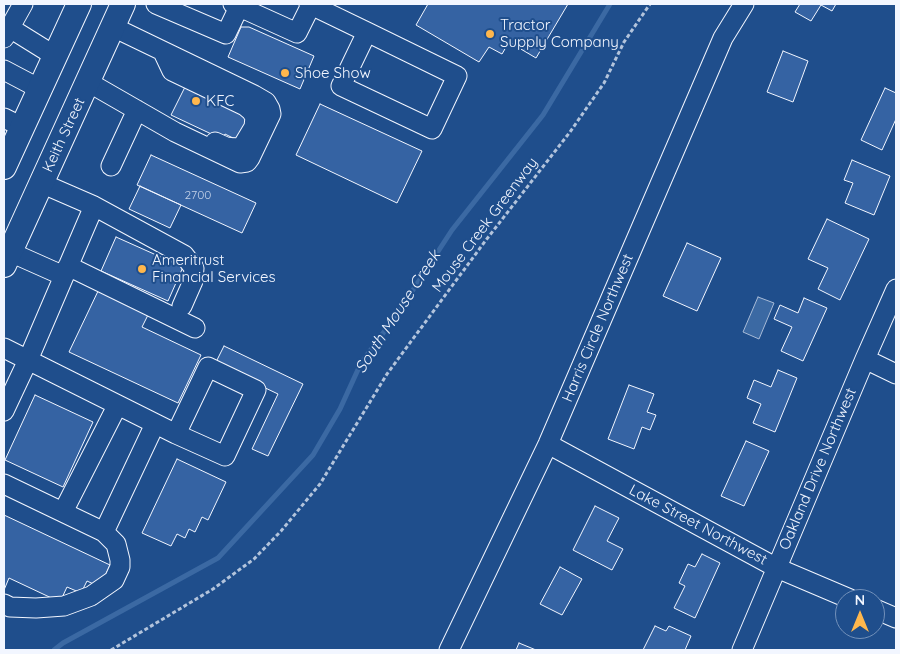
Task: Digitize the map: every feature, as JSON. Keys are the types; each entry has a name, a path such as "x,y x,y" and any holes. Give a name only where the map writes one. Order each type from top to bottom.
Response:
{"main road":[{"path":"72,116 96,32 109,4"},
{"name":"Keith Street","path":"7,259 123,4"},
{"path":"4,167 13,123 40,89 76,5"}],"street":[{"path":"23,4 7,34 55,56"},
{"path":"156,4 226,34 236,5 297,33 310,4 457,76 432,130 341,86 367,32"},
{"name":"Harris Circle Northwest","path":"449,650 548,444 723,38 744,4"},
{"path":"88,82 175,132 240,163 247,162 271,114 266,102 113,27"},
{"path":"4,70 40,89"},
{"path":"111,166 137,110"},
{"path":"41,183 94,206 184,255 194,268 194,275 182,306"},
{"path":"4,411 94,206"},
{"path":"7,259 66,271 195,328"},
{"name":"Oakland Drive Northwest","path":"742,650 896,289"},
{"path":"4,348 117,406 176,434 225,456 256,390 208,367 176,434"},
{"path":"865,359 896,374"},
{"path":"63,512 117,406"},
{"path":"104,532 155,424"},
{"name":"Lake Street Northwest","path":"548,444 777,568 835,593"},
{"path":"4,484 104,532 116,544 120,560 120,567 114,580 91,596 64,606 36,608 10,607 4,604"}],"path":[{"name":"Mouse Creek Greenway","path":"111,650 213,590 254,559 320,484 387,374 486,240 570,132 604,83 624,42 650,4"}],"water":[{"path":"758,297 774,303 759,339 743,332"}],"building":[{"name":"Tractor Supply Company","path":"428,4 568,4 536,58 509,42 502,54 489,47 479,62 416,25"},
{"path":"800,4 836,4 832,11 821,5 811,21 795,12"},
{"name":"Shoe Show","path":"241,27 249,27 314,56 300,89 228,57"},
{"path":"783,51 808,61 793,102 767,92"},
{"name":"KFC","path":"185,87 248,118 237,140 225,134 222,139 171,115"},
{"path":"885,88 896,93 896,119 882,150 861,140"},
{"path":"320,104 422,151 397,203 296,155"},
{"path":"151,155 256,203 242,233 137,185"},
{"path":"852,160 890,176 874,215 845,203 853,183 844,180"},
{"path":"140,186 181,205 170,228 129,209"},
{"path":"827,219 869,239 840,300 818,289 828,268 808,259"},
{"name":"Ameritrust Financial Services","path":"116,237 183,267 168,301 101,271"},
{"path":"687,243 721,258 697,311 663,296"},
{"path":"100,287 150,311 142,327 201,355 178,403 69,352"},
{"path":"804,298 827,308 803,361 781,351 792,327 774,319 780,305 798,313"},
{"path":"224,346 303,384 268,456 252,449 278,394 215,364"},
{"path":"778,370 797,378 775,432 753,423 761,404 747,398 754,380 771,387"},
{"path":"629,385 654,394 647,412 656,415 650,430 642,427 634,449 608,439"},
{"path":"35,395 93,422 63,487 5,460"},
{"path":"746,441 769,451 744,506 721,496"},
{"path":"177,459 226,482 208,520 202,517 195,532 189,529 185,538 177,534 171,546 142,533"},
{"path":"595,506 619,518 607,541 623,549 612,570 573,550"},
{"path":"4,515 110,565 100,587 87,581 81,593 67,587 60,602 9,578 4,590"},
{"path":"702,554 720,563 695,618 674,608 685,586 679,583 688,564 695,567"},
{"path":"560,567 582,579 562,615 540,604"},
{"path":"655,626 666,631 669,626 691,636 685,650 643,650"},
{"path":"519,643 536,650 516,650"}],"waterway":[{"name":"South Mouse Creek","path":"54,650 63,643 218,558 313,455 340,409 361,363 398,313 452,230 543,115 610,4"}],"place":[{"name":"Tractor Supply Company","path":"490,34"},
{"name":"Shoe Show","path":"285,73"},
{"name":"KFC","path":"196,101"},
{"name":"Ameritrust Financial Services","path":"142,269"}]}
